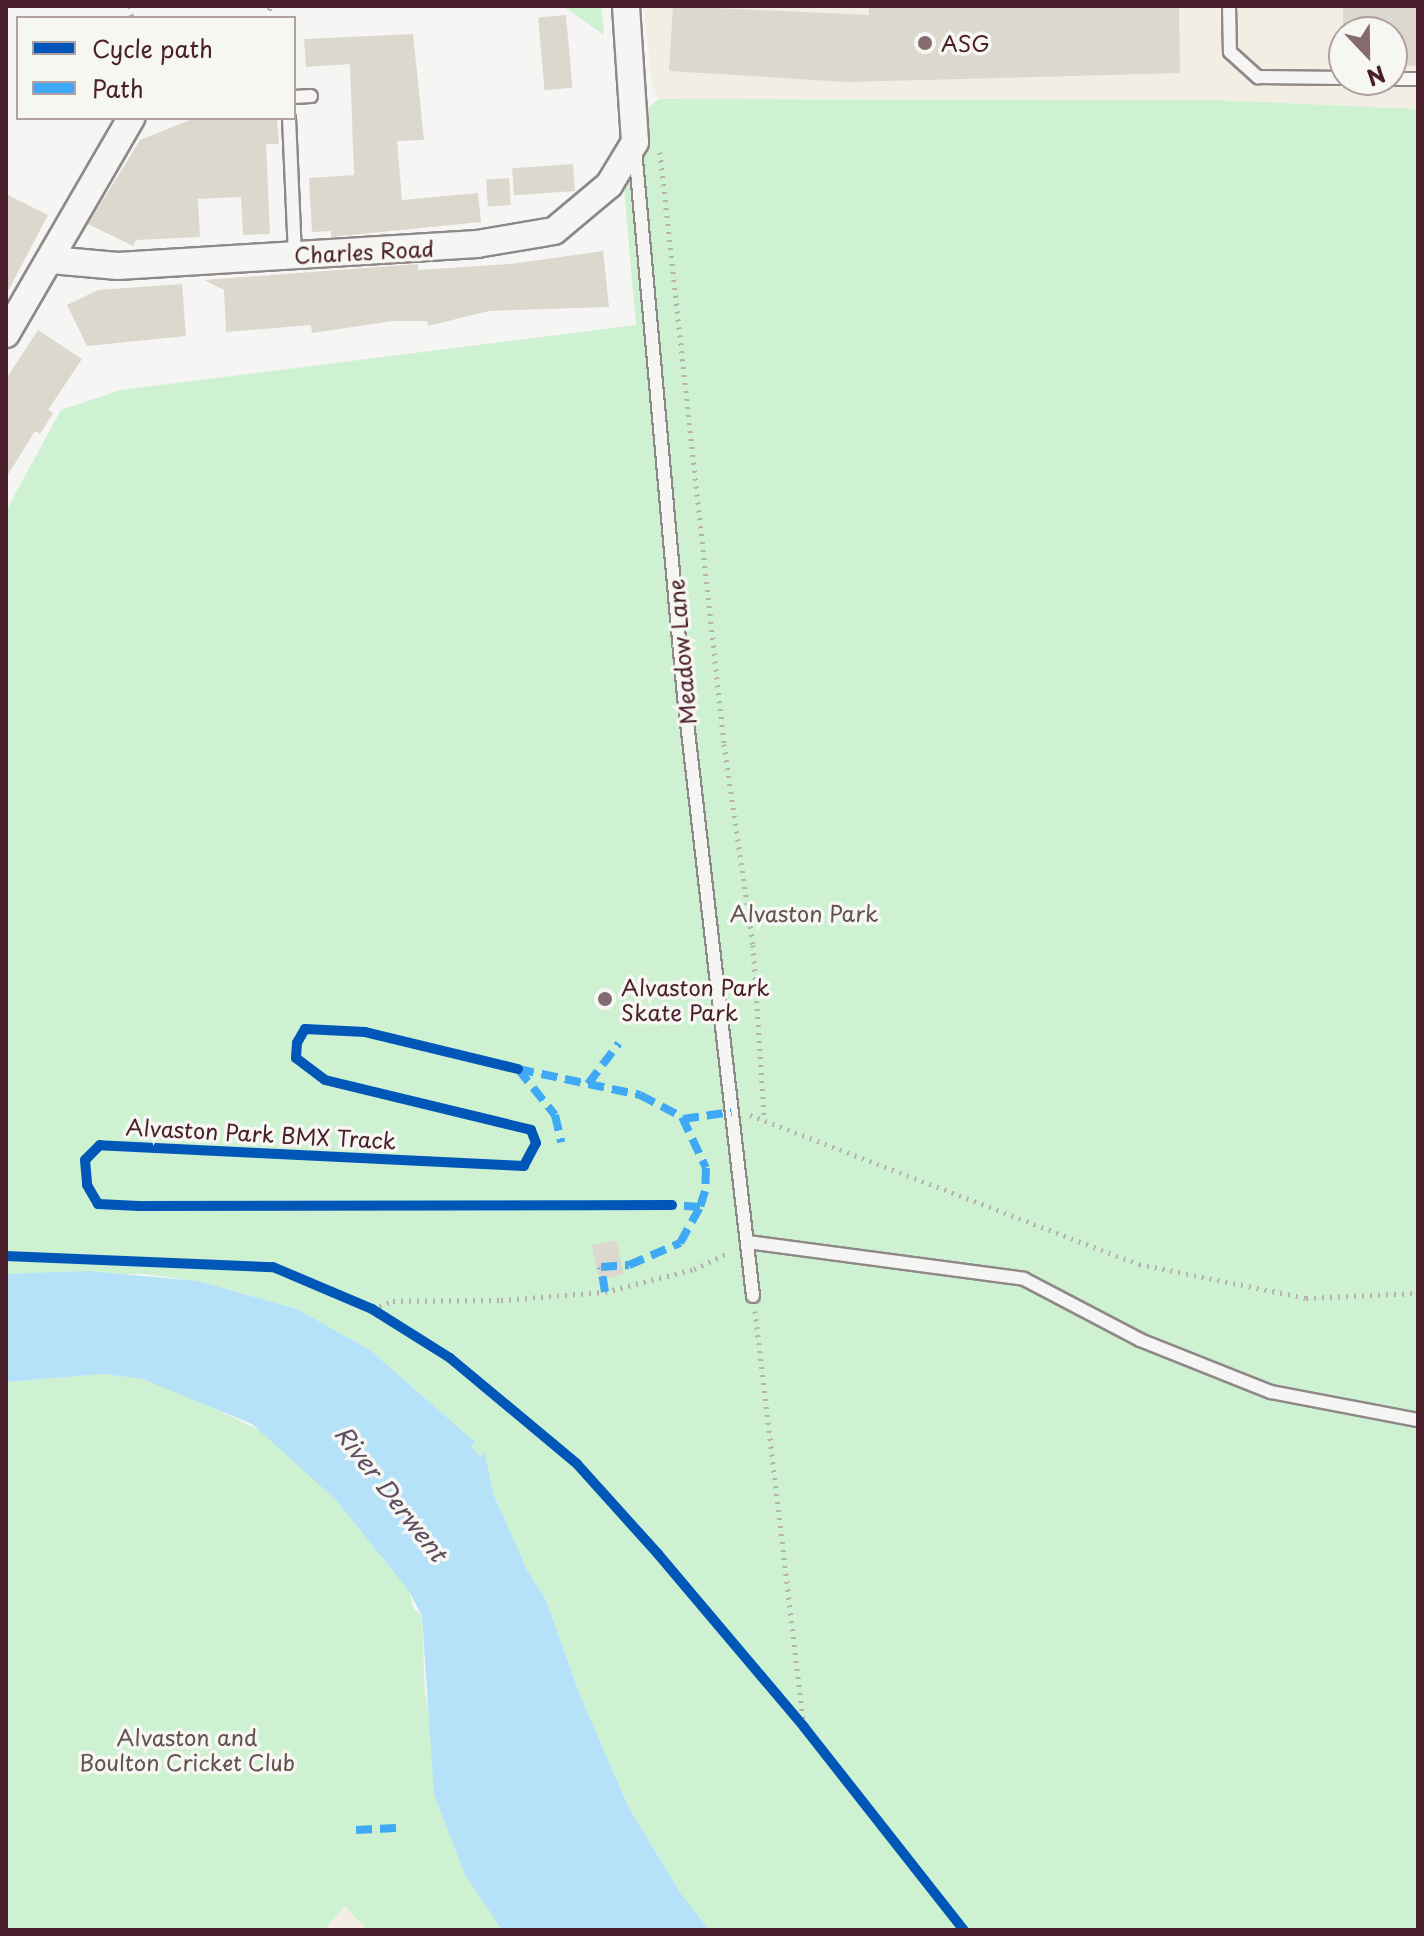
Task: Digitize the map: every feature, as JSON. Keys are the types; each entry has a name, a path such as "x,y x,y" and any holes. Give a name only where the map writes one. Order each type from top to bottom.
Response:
{"street":[{"name":"Meadow Lane","path":"626,6 646,139"},
{"path":"6,334 130,120"},
{"name":"Charles Road","path":"51,260 118,266 540,238 586,208 646,139"}],"lane":[{"path":"1229,6 1230,52 1258,77 1328,78"},
{"path":"296,97 311,96"},
{"path":"289,120 295,255"},
{"name":"Meadow Lane","path":"646,139 684,696 753,1296"},
{"path":"748,1242 1024,1279 1140,1340 1271,1392 1418,1420"}],"path":[{"path":"646,139 753,945 764,1117"},
{"path":"731,1112 764,1117 1139,1264 1306,1298 1418,1293"},
{"path":"372,1309 393,1301 501,1300 605,1292 694,1269 748,1242"},
{"path":"753,1296 804,1727"},
{"path":"357,1303 385,1317"},
{"path":"785,1704 814,1739"}],"shaded area":[{"path":"644,6 1418,6 1418,109 1212,100 659,99 652,85"},
{"path":"345,1906 367,1930 324,1930"}],"green space":[{"path":"563,6 601,6 604,35"},
{"name":"Alvaston Park","path":"659,99 1212,100 1418,109 1418,1930 709,1930 681,1894 629,1808 581,1698 546,1600 528,1572 493,1493 485,1454 480,1457 471,1446 475,1442 370,1350 297,1309 198,1281 144,1274 6,1274 6,511 61,410 121,390 636,325 619,131"},
{"name":"Alvaston and Boulton Cricket Club","path":"103,1374 143,1379 179,1391 269,1435 335,1499 409,1591 414,1609 422,1616 425,1694 465,1875 502,1930 367,1930 345,1906 324,1930 6,1930 6,1382"}],"water":[{"name":"River Derwent","path":"89,1271 198,1281 297,1309 370,1350 475,1442 471,1446 480,1457 485,1453 493,1493 528,1572 546,1600 581,1698 629,1808 681,1894 709,1930 502,1930 465,1875 434,1794 422,1616 409,1591 335,1499 252,1424 143,1379 103,1374 6,1382 6,1274"}],"building":[{"name":"ASG","path":"673,6 869,15 869,6 1179,6 1180,73 847,82 669,71"},
{"path":"1343,6 1418,6 1418,66 1408,66 1408,16 1343,16"},
{"path":"566,15 572,88 544,90 538,17"},
{"path":"413,34 424,140 397,141 402,200 478,193 481,222 331,237 331,231 312,232 309,178 354,175 350,64 306,67 304,39"},
{"path":"190,120 277,120 279,144 266,144 270,234 243,235 241,197 198,199 200,237 136,240 133,246 88,224 140,140"},
{"path":"573,164 575,191 514,195 512,168"},
{"path":"509,178 511,205 488,207 486,180"},
{"path":"6,194 48,215 6,295"},
{"path":"603,251 609,307 489,311 428,326 427,321 393,321 312,333 311,325 226,332 224,290 204,280 418,264 418,270 511,264"},
{"path":"182,284 186,336 87,346 67,305 98,290"},
{"path":"38,330 82,359 48,410 53,413 40,434 35,431 6,478 6,379"},
{"path":"616,1240 624,1274 600,1280 592,1246"}],"marked path":[{"path":"588,1084 619,1043"},
{"path":"518,1069 640,1095 682,1117 706,1168 705,1191 700,1207 672,1205"},
{"path":"518,1069 555,1115 561,1142"},
{"path":"683,1119 731,1112"},
{"path":"605,1292 601,1267 629,1265 680,1243 700,1207"},
{"path":"356,1830 396,1828"}],"cycle path":[{"name":"Alvaston Park BMX Track","path":"518,1069 365,1032 305,1029 297,1043 296,1058 325,1080 531,1130 536,1143 524,1166 100,1145 85,1160 87,1185 98,1204 139,1206 672,1205"},
{"path":"6,1256 273,1267 372,1309 450,1358 577,1464 658,1554 804,1727 964,1930"}],"place":[{"name":"ASG","path":"925,43"},
{"name":"Alvaston Park Skate Park","path":"605,999"}]}
